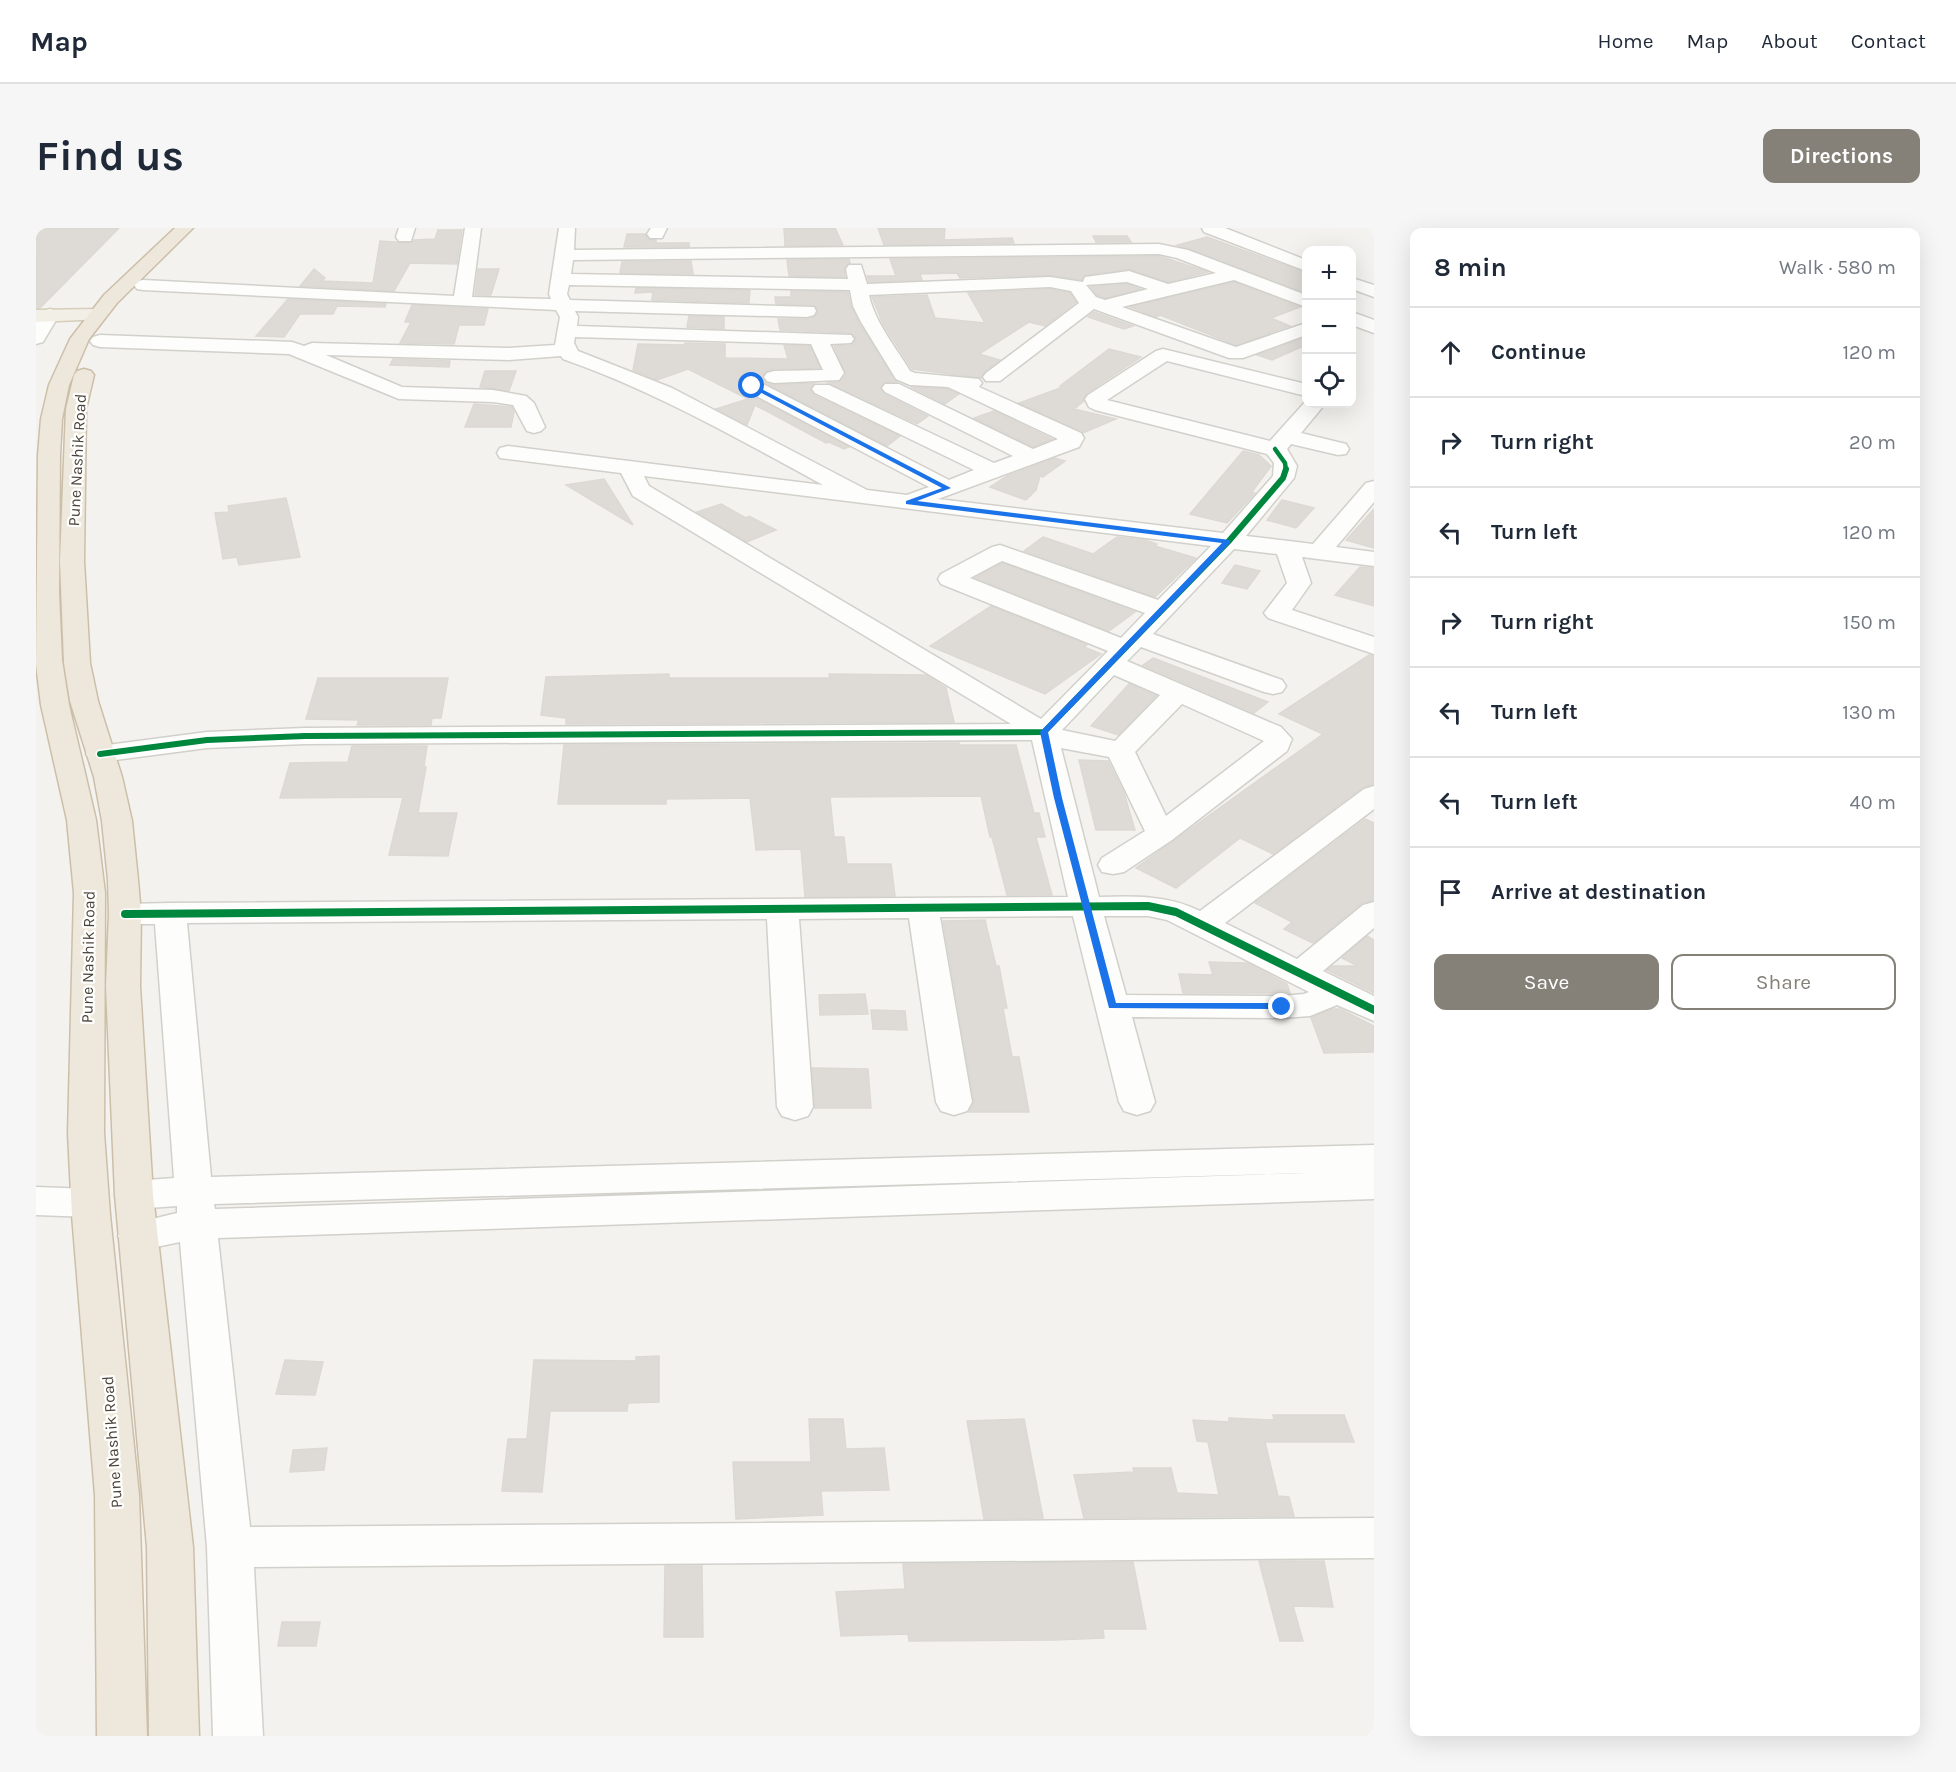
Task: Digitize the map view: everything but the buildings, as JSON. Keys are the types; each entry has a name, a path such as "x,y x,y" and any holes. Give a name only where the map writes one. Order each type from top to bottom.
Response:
{"highway":[{"name":"Pune Nashik Road","path":"174,1736 170,1547 134,1195 124,1007 125,914 117,821 108,777 84,701 77,663 72,561 76,409 81,381 98,328 125,283 185,228"},
{"name":"Pune Nashik Road","path":"122,1736 115,1466 90,1203 86,1134 86,1053 90,956 87,854 50,675 47,593 49,456 53,412 59,385 69,359 85,331 98,328 118,314 143,285 203,228"}],"main road":[{"path":"40,315 98,328"}],"street":[{"path":"462,302 473,228"},
{"path":"1210,228 1302,264"},
{"path":"589,234 566,231 565,255 558,294 568,317 567,340 578,359 611,369 665,392 861,496"},
{"path":"634,234 658,231 680,234"},
{"path":"565,255 851,252 917,244 1008,251 1159,249 1182,254 1303,300"},
{"path":"1008,251 1028,282"},
{"path":"851,252 860,293 879,337 903,375 910,379 989,380 1088,305 1114,303 1235,274"},
{"path":"1091,281 1129,276 1168,291"},
{"path":"561,279 860,293 904,296 950,304 938,286"},
{"path":"904,296 938,286 1028,282 1072,283 1097,304 1236,354 1302,330"},
{"path":"143,285 563,306 807,311"},
{"path":"1356,285 1374,292"},
{"path":"36,338 40,315"},
{"path":"1356,320 1374,327"},
{"path":"98,328 292,348 509,354 567,340 844,339"},
{"path":"774,377 832,376 834,373 818,339"},
{"path":"292,348 399,393 493,396 519,400 524,403 534,427"},
{"path":"1302,389 1174,356 1162,355 1095,399 1096,403 1102,406 1281,443 1338,449"},
{"path":"908,502 1071,442 1072,438 950,381"},
{"path":"752,386 948,488"},
{"path":"822,388 991,470"},
{"path":"891,388 1031,456"},
{"path":"1281,443 1312,408"},
{"path":"100,754 207,740 305,736 1044,732 1228,542 1283,478 1287,470 1281,443"},
{"path":"508,453 1374,559"},
{"path":"630,468 634,481 641,491 1044,732 1061,740 1121,751"},
{"path":"1319,552 1374,488"},
{"path":"1287,549 1299,583 1277,613 1370,638"},
{"path":"1161,610 1000,552 950,579 1123,649 1273,686"},
{"path":"1113,865 1161,834 1277,745 1278,739 1271,733 1178,692 1123,649"},
{"path":"1121,751 1178,692"},
{"path":"1044,732 1058,798 1137,1102"},
{"path":"1121,751 1128,770 1161,834"},
{"path":"1202,925 1374,795"},
{"path":"125,914 1086,906 1164,908 1374,1010"},
{"path":"782,908 795,1107"},
{"path":"922,908 954,1102"},
{"path":"1299,974 1374,912"},
{"path":"170,913 196,1208 230,1547 238,1736"},
{"path":"1112,1006 1282,1007 1310,1005 1336,992"},
{"path":"137,1236 196,1208 1374,1158"},
{"path":"134,1195 196,1208 1374,1185"},
{"path":"36,1201 90,1203"},
{"path":"230,1547 1374,1538"}],"cycle path":[{"path":"100,754 207,740 305,736 1044,732 1228,542 1283,478 1286,466 1275,449"},
{"path":"125,914 1148,906 1176,912 1374,1010"}],"route":[{"path":"752,386 948,488 908,502 1228,542 1044,732 1058,798 1112,1006 1282,1007"}]}
